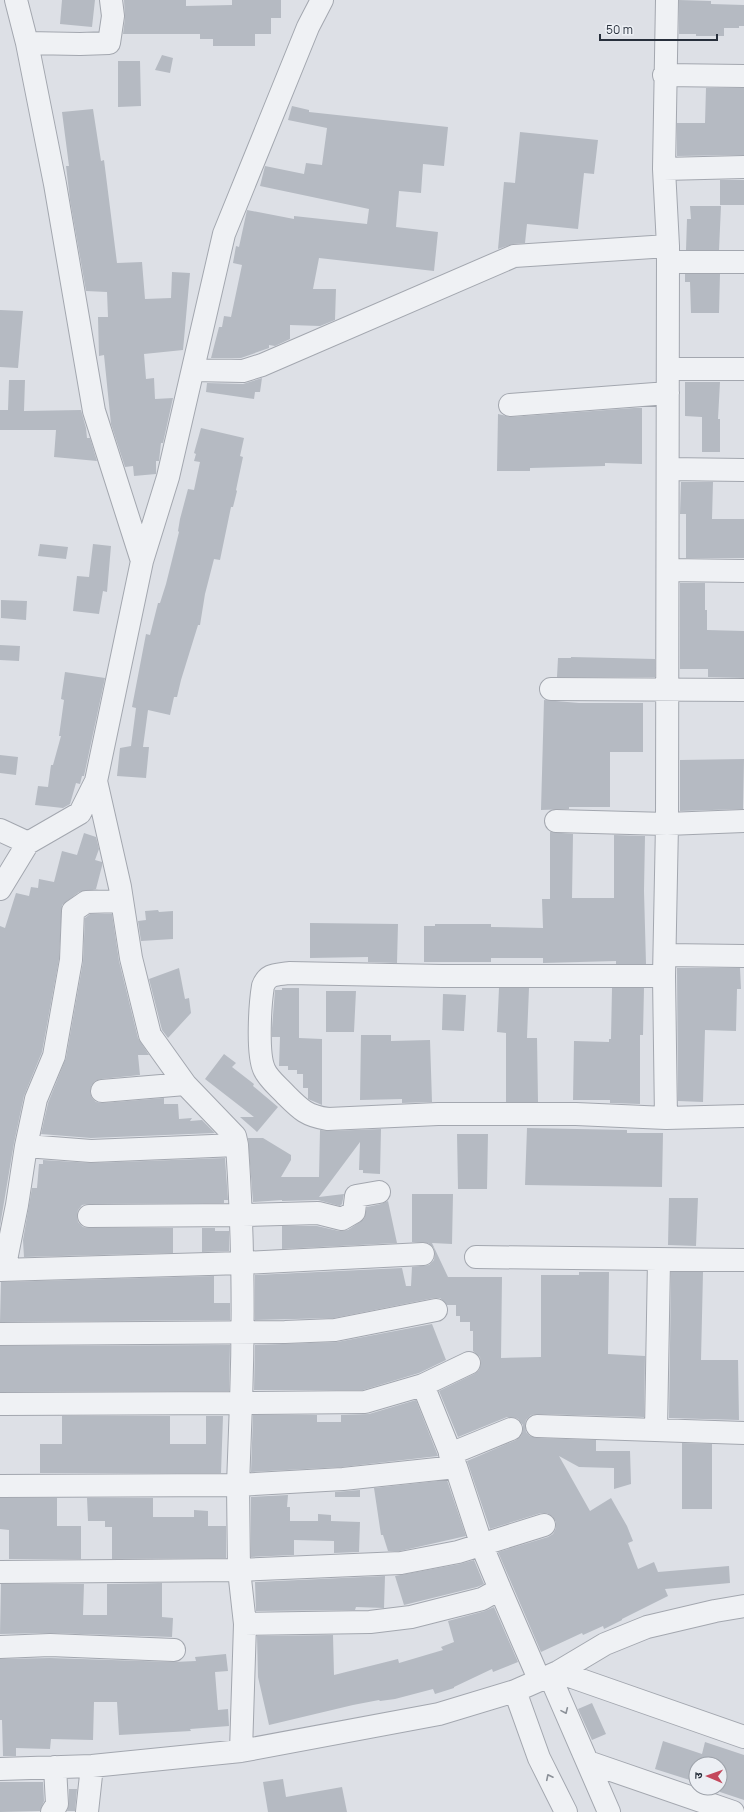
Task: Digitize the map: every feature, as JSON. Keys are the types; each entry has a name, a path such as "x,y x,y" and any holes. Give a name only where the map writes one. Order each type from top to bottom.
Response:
{"street":[{"path":"16,0 27,43 55,184 94,411 142,562"},
{"path":"27,43 109,43 113,16 111,0"},
{"path":"0,890 28,843 80,813 96,781 142,562 168,477 224,234 308,26 322,0"},
{"path":"666,1118 664,965 667,824 668,254 664,169 664,75 667,0"},
{"path":"664,75 744,76"},
{"path":"664,169 744,167"},
{"path":"193,370 243,371 262,365 514,256 668,254 744,262"},
{"path":"668,370 744,369"},
{"path":"510,405 668,392"},
{"path":"668,469 744,470"},
{"path":"668,570 744,571"},
{"path":"551,689 744,690"},
{"path":"96,781 122,901 131,958 150,1035 185,1084 235,1136 237,1145 242,1215 244,1332 238,1485 239,1570 245,1624 241,1751"},
{"path":"556,821 667,824 744,821"},
{"path":"0,830 28,843"},
{"path":"122,901 86,902 73,911 71,960 55,1051 53,1060 36,1099 26,1146 18,1200 2,1270 243,1263 423,1254"},
{"path":"744,956 664,965 442,976 289,973 272,975 265,979 263,986 261,1053 265,1070 269,1077 300,1110 316,1117 328,1119 438,1114 576,1114 666,1118 744,1116"},
{"path":"102,1091 185,1084"},
{"path":"26,1146 91,1151 237,1145"},
{"path":"89,1216 318,1213 342,1219 354,1212 356,1196 379,1192"},
{"path":"476,1257 744,1260"},
{"path":"656,1430 659,1260"},
{"path":"0,1334 335,1330 436,1310"},
{"path":"0,1404 365,1402 423,1385 469,1363"},
{"path":"423,1385 453,1460 482,1546 500,1590 549,1676 609,1812"},
{"path":"537,1426 744,1433"},
{"path":"0,1486 238,1485 343,1479 453,1460 511,1429"},
{"path":"0,1572 239,1570 401,1563 482,1546 544,1525"},
{"path":"245,1624 370,1622 411,1617 482,1599 500,1590"},
{"path":"0,1769 92,1766 241,1751 439,1714 515,1691 549,1676 605,1644 646,1627 744,1606"},
{"path":"0,1648 50,1645 174,1650"},
{"path":"549,1676 744,1737"},
{"path":"515,1691 540,1758 566,1812"},
{"path":"588,1762 733,1812"},
{"path":"87,1812 92,1766"},
{"path":"52,1812 57,1804 55,1767"}],"building":[{"path":"62,0 95,0 92,27 60,24"},
{"path":"124,0 186,0 186,6 232,5 232,0 281,0 281,18 271,18 271,34 255,34 255,46 213,46 213,39 200,39 200,34 123,34 125,18"},
{"path":"679,0 711,1 711,4 744,5 744,26 739,26 739,28 724,28 724,36 696,36 696,34 679,34"},
{"path":"162,55 173,58 170,73 155,70"},
{"path":"118,61 140,61 141,106 118,107"},
{"path":"706,88 744,88 744,155 677,156 677,123 705,123"},
{"path":"292,106 309,110 309,112 448,127 444,166 423,164 421,193 399,191 396,227 438,232 434,271 319,258 313,289 336,289 335,320 320,326 290,325 290,339 275,346 269,345 269,348 241,358 211,358 219,327 222,327 224,316 231,317 242,265 233,263 236,246 239,247 247,210 294,219 294,216 367,224 369,209 260,186 265,166 304,174 306,163 322,165 327,128 288,120"},
{"path":"93,109 101,161 104,160 117,263 142,262 145,299 171,298 172,272 190,273 183,350 144,354 146,379 154,378 155,399 173,398 163,443 161,443 159,461 156,461 156,474 134,476 133,466 125,467 111,424 104,355 99,356 98,317 108,317 107,292 86,291 70,200 66,166 69,166 62,112"},
{"path":"520,132 598,140 594,174 584,173 578,229 527,224 525,243 513,244 498,249 504,182 515,183"},
{"path":"720,180 744,180 744,205 720,205"},
{"path":"690,206 721,206 719,250 686,250 687,219 691,219"},
{"path":"685,274 720,274 719,313 691,313 690,282 685,282"},
{"path":"0,310 23,311 18,368 0,367"},
{"path":"262,378 260,392 255,392 254,399 206,392 207,383 243,384"},
{"path":"9,380 25,380 24,411 81,410 87,438 90,438 97,461 54,457 56,430 0,430 0,410 8,410"},
{"path":"685,382 720,382 718,419 720,419 720,452 702,452 702,417 685,416"},
{"path":"642,408 642,464 605,463 605,466 530,468 530,471 497,471 498,414 511,417"},
{"path":"201,428 244,438 240,456 243,457 237,491 233,507 231,507 220,560 214,559 205,594 200,625 198,625 177,697 174,697 170,715 148,710 143,747 149,747 146,778 117,776 120,748 131,746 136,708 132,707 146,634 150,635 158,603 160,603 166,584 188,489 194,490 200,462 194,461 196,454 194,453"},
{"path":"681,482 713,482 712,519 744,519 744,558 686,558 686,514 680,514"},
{"path":"40,544 68,547 66,559 38,556"},
{"path":"93,544 111,546 107,592 103,591 99,614 73,611 77,576 89,577"},
{"path":"680,583 705,583 707,630 744,631 744,678 708,677 708,669 680,669"},
{"path":"1,600 27,601 26,620 1,618"},
{"path":"0,645 20,646 19,661 0,660"},
{"path":"558,658 655,659 655,677 557,677"},
{"path":"65,672 105,678 84,776 82,776 80,784 76,783 70,804 63,808 35,805 38,786 48,787 51,765 53,765 61,736 59,736 64,700 61,699"},
{"path":"544,700 579,703 643,703 643,752 610,752 610,807 569,807 569,809 541,810"},
{"path":"0,755 18,757 16,775 0,773"},
{"path":"744,759 743,809 680,811 680,760"},
{"path":"550,832 573,834 572,898 614,898 614,835 645,836 644,891 646,964 616,964 616,961 543,963 543,958 491,958 491,962 424,962 424,926 435,926 435,924 491,924 491,927 543,928 542,899 550,899"},
{"path":"84,833 96,837 99,849 95,860 102,862 96,889 99,889 79,892 62,905 59,959 42,1052 24,1096 14,1143 0,1226 0,926 5,928 16,893 29,896 31,887 38,888 39,879 54,882 62,851 77,855"},
{"path":"158,910 159,912 173,911 173,939 141,941 138,921 146,920 145,911"},
{"path":"90,914 112,914 119,961 138,1038 149,1055 138,1055 140,1075 95,1081 91,1086 90,1092 92,1098 96,1102 103,1103 164,1098 164,1104 178,1104 179,1119 192,1118 190,1121 202,1120 215,1133 91,1138 41,1134 48,1103 66,1058 83,962 85,918"},
{"path":"310,923 398,924 397,963 368,962 368,957 310,958"},
{"path":"179,968 185,999 189,998 191,1013 168,1038 162,1030 149,979"},
{"path":"677,968 740,968 741,989 737,989 736,1031 705,1030 703,1102 678,1101"},
{"path":"282,988 299,988 299,1038 322,1039 322,1105 308,1099 308,1088 303,1088 303,1074 297,1074 297,1070 288,1070 288,1066 279,1066 280,1037 272,1037 272,1028 275,990 282,990"},
{"path":"499,988 529,988 527,1038 537,1038 538,1102 506,1102 506,1033 497,1032"},
{"path":"612,988 644,988 643,1035 640,1035 640,1104 610,1103 610,1100 573,1100 574,1041 609,1042 609,1039 611,1039"},
{"path":"326,991 356,991 354,1032 326,1032"},
{"path":"443,994 466,995 464,1031 442,1030"},
{"path":"361,1035 391,1035 391,1041 430,1040 432,1102 402,1103 402,1099 360,1100"},
{"path":"224,1054 236,1063 232,1067 254,1084 253,1086 278,1107 257,1132 240,1117 254,1117 205,1079"},
{"path":"527,1128 627,1130 627,1133 663,1133 662,1187 525,1185"},
{"path":"381,1129 380,1174 363,1173 363,1170 359,1170 360,1142 319,1197 344,1194 342,1204 340,1206 318,1200 253,1202 248,1138 263,1138 291,1155 291,1160 281,1177 319,1177 320,1130"},
{"path":"457,1134 488,1134 487,1189 458,1189"},
{"path":"225,1158 228,1200 224,1200 224,1203 89,1204 82,1205 78,1210 78,1222 83,1227 173,1228 173,1253 24,1257 23,1240 32,1188 37,1188 39,1164 43,1164 43,1160 92,1163"},
{"path":"412,1194 453,1194 452,1244 432,1243 448,1277 502,1277 501,1358 541,1357 541,1275 579,1275 579,1272 609,1272 608,1354 645,1356 644,1417 537,1414 531,1415 526,1420 526,1432 530,1436 537,1438 596,1440 596,1451 630,1451 631,1484 614,1489 614,1468 579,1467 559,1456 590,1511 611,1498 627,1526 633,1541 628,1543 638,1569 654,1562 658,1572 729,1566 730,1583 665,1589 668,1596 622,1620 604,1629 603,1626 583,1635 582,1633 541,1652 498,1552 548,1537 553,1534 556,1528 556,1522 552,1516 547,1513 541,1513 490,1529 467,1461 516,1440 521,1436 523,1425 518,1419 507,1417 458,1437 439,1391 474,1374 479,1370 481,1364 480,1357 473,1351 473,1331 470,1331 470,1322 460,1322 460,1316 456,1316 456,1305 447,1305 440,1298 434,1298 334,1318 255,1320 255,1275 402,1268 406,1286 411,1286 412,1267 429,1265 434,1260 435,1254 434,1248 428,1243 412,1242"},
{"path":"669,1198 698,1198 696,1246 668,1245"},
{"path":"388,1201 397,1243 282,1249 282,1226 317,1226 339,1231 348,1230 364,1219 367,1207"},
{"path":"202,1228 215,1228 215,1231 229,1231 229,1251 202,1252"},
{"path":"671,1272 703,1272 701,1360 738,1360 739,1420 669,1418"},
{"path":"214,1276 214,1303 230,1303 230,1320 0,1322 1,1282"},
{"path":"432,1324 446,1360 419,1373 363,1390 254,1390 255,1345 337,1342"},
{"path":"230,1345 229,1391 0,1392 0,1346"},
{"path":"416,1400 438,1456 342,1467 251,1472 253,1415 317,1415 317,1422 341,1422 341,1415 369,1414"},
{"path":"62,1416 170,1416 170,1444 206,1444 206,1416 223,1416 221,1473 40,1473 40,1444 62,1444"},
{"path":"682,1443 712,1444 712,1509 682,1509"},
{"path":"447,1480 466,1536 400,1551 388,1551 383,1535 381,1535 374,1488"},
{"path":"360,1490 360,1497 335,1497 335,1492"},
{"path":"288,1495 287,1507 290,1507 290,1521 318,1521 318,1514 331,1515 331,1521 360,1522 359,1552 334,1553 334,1541 294,1540 294,1555 251,1557 251,1497"},
{"path":"0,1498 57,1498 57,1526 81,1526 81,1559 9,1559 9,1530 0,1529"},
{"path":"87,1498 153,1498 153,1517 194,1517 194,1510 208,1511 208,1526 226,1526 226,1558 112,1559 112,1527 105,1527 105,1521 88,1521"},
{"path":"474,1560 484,1584 404,1605 395,1576"},
{"path":"385,1576 384,1608 356,1607 355,1610 256,1611 255,1582"},
{"path":"162,1583 162,1617 173,1618 172,1637 50,1633 0,1634 1,1584 84,1584 83,1615 107,1615 107,1584"},
{"path":"494,1607 518,1662 493,1672 492,1669 454,1688 435,1694 433,1689 395,1699 379,1700 353,1705 269,1725 258,1677 257,1636 333,1635 334,1675 398,1659 399,1663 443,1650 441,1647 454,1642 448,1621 485,1611"},
{"path":"226,1654 228,1671 215,1672 218,1710 228,1709 229,1726 190,1729 191,1731 119,1735 117,1702 94,1702 93,1740 51,1739 50,1749 16,1748 16,1756 3,1756 2,1720 0,1720 0,1659 50,1658 174,1662 196,1661 195,1657"},
{"path":"592,1703 606,1734 592,1740 578,1709"},
{"path":"663,1741 702,1754 705,1742 744,1755 744,1800 728,1795 728,1756 688,1756 688,1779 655,1769"},
{"path":"283,1779 286,1797 342,1787 347,1812 268,1812 263,1782"},
{"path":"0,1782 43,1782 44,1801 40,1811 0,1812"},
{"path":"69,1789 77,1789 75,1811 67,1811 69,1803"}]}
